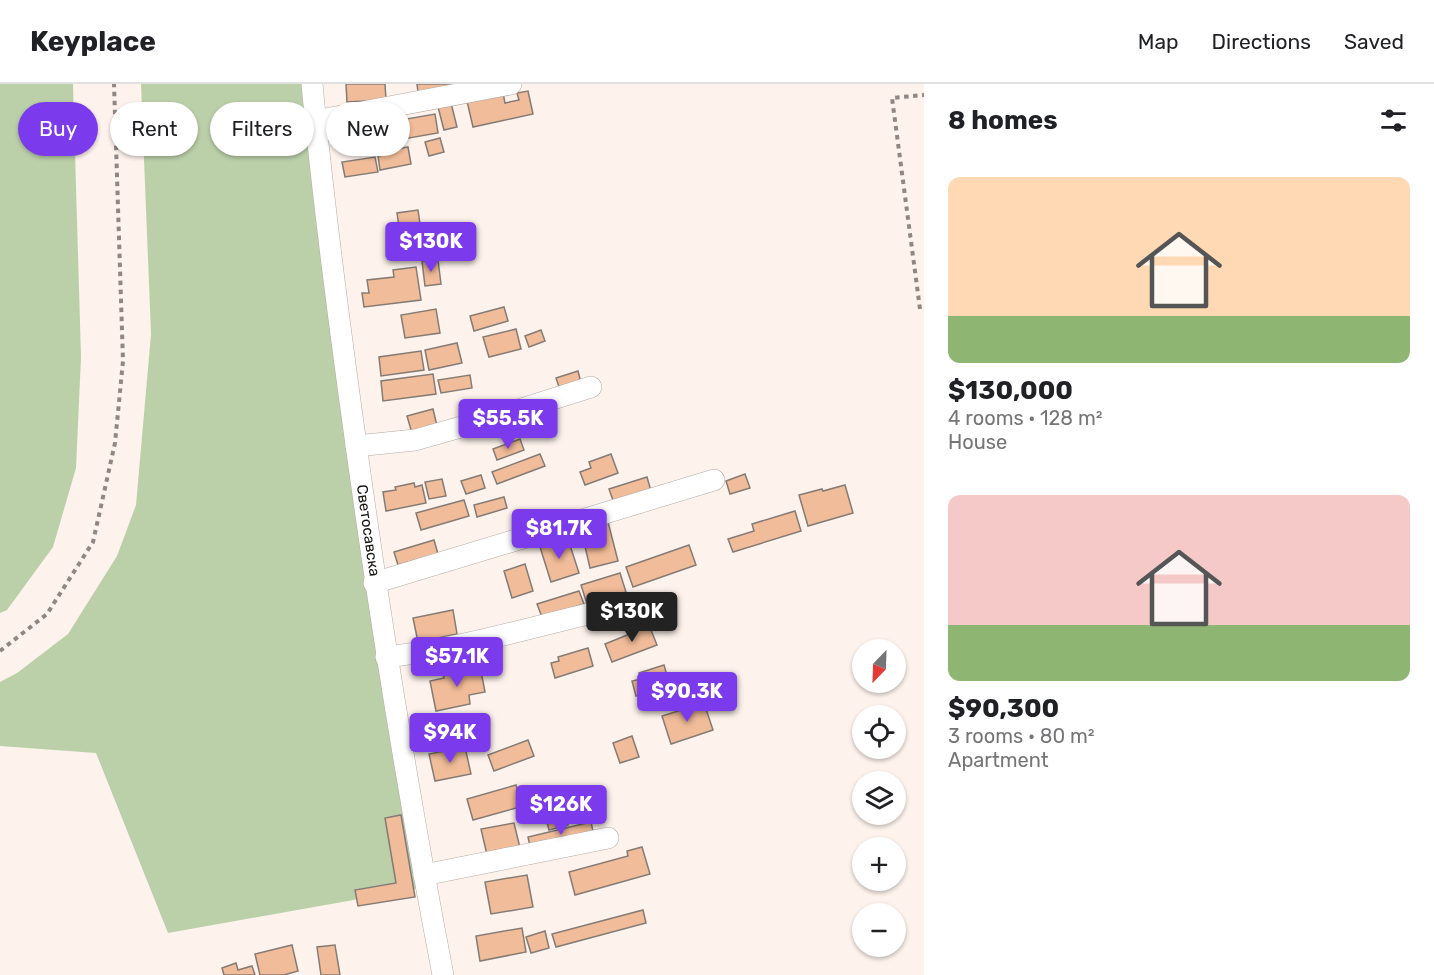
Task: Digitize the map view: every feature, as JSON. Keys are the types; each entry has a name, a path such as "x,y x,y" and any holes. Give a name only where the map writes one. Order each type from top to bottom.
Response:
{"street":[{"name":"Светосавска","path":"312,84 337,310 374,583 442,975"},
{"path":"315,121 512,84"},
{"path":"356,446 415,440 591,387"},
{"path":"374,583 714,480"},
{"path":"386,657 441,649 609,609"},
{"path":"424,875 608,838"}],"path":[{"path":"0,651 47,614 93,542 115,443 123,361 114,84"},
{"path":"920,309 891,98 924,95"}],"green space":[{"path":"0,84 73,84 74,102 18,102 18,156 75,156 81,357 76,468 53,547 7,610 0,613"},
{"path":"141,84 312,84 426,887 168,933 96,753 0,746 0,682 17,673 68,634 117,556 136,505 151,334 144,156 198,156 198,102 142,102"}],"building":[{"path":"346,84 385,84 386,100 347,102"},
{"path":"417,84 477,84 418,92"},
{"path":"528,91 533,114 473,127 467,101 503,93 505,103 519,100 517,93"},
{"path":"451,103 457,127 444,130 438,107"},
{"path":"435,114 438,133 410,138 410,118"},
{"path":"440,138 444,152 429,156 425,142"},
{"path":"378,156 410,156 411,164 380,170"},
{"path":"375,157 378,172 345,177 342,162"},
{"path":"418,210 421,231 400,234 397,213"},
{"path":"438,260 441,284 425,286 422,261"},
{"path":"416,267 421,300 364,307 362,293 369,293 367,280 394,277 393,270"},
{"path":"504,307 508,321 474,331 470,316"},
{"path":"436,309 440,333 405,338 401,315"},
{"path":"516,329 521,349 489,357 483,337"},
{"path":"541,330 545,341 529,347 525,336"},
{"path":"457,343 462,363 429,370 425,350"},
{"path":"421,351 424,370 381,376 379,357"},
{"path":"578,371 581,383 560,390 556,378"},
{"path":"433,374 436,394 383,401 381,381"},
{"path":"470,375 472,388 441,393 438,380"},
{"path":"433,409 437,426 412,433 407,416"},
{"path":"520,439 524,450 497,460 493,449"},
{"path":"540,454 545,466 497,484 492,472"},
{"path":"611,454 618,473 585,485 580,472 591,468 589,462"},
{"path":"745,474 750,488 730,494 726,481"},
{"path":"481,475 485,488 466,494 461,481"},
{"path":"647,477 651,491 614,503 609,489"},
{"path":"442,479 446,496 429,499 425,482"},
{"path":"414,483 415,487 422,485 426,503 386,511 383,492"},
{"path":"845,485 853,513 808,526 799,495"},
{"path":"504,497 507,508 477,517 474,505"},
{"path":"464,500 469,516 421,530 416,513"},
{"path":"795,511 801,531 733,552 728,539 754,531 752,524"},
{"path":"608,522 618,561 590,568 581,529"},
{"path":"568,539 579,573 551,582 540,547"},
{"path":"434,540 438,554 398,565 394,552"},
{"path":"689,545 696,565 633,587 626,567"},
{"path":"525,564 533,591 512,598 504,571"},
{"path":"620,573 626,592 587,604 581,585"},
{"path":"579,591 584,604 542,617 537,604"},
{"path":"453,610 457,634 418,642 413,618"},
{"path":"647,620 657,645 612,662 605,644 637,631 634,625"},
{"path":"588,648 593,666 555,678 551,663 559,661 558,657"},
{"path":"664,665 670,686 636,696 632,681 641,679 639,673"},
{"path":"480,666 485,692 469,695 470,704 436,711 430,681 444,678 443,673"},
{"path":"704,703 713,730 671,744 662,716"},
{"path":"632,736 639,757 620,763 613,743"},
{"path":"528,740 534,756 494,771 488,755"},
{"path":"465,747 471,774 435,781 429,754"},
{"path":"516,785 518,793 527,790 531,804 473,820 467,799"},
{"path":"562,805 568,825 549,830 544,811"},
{"path":"401,815 415,897 358,906 355,890 396,883 385,818"},
{"path":"591,822 594,836 531,851 528,837"},
{"path":"514,823 521,852 488,859 481,829"},
{"path":"642,847 650,874 575,895 569,872 628,856 627,851"},
{"path":"527,875 533,907 491,914 485,882"},
{"path":"643,910 646,923 556,947 552,934"},
{"path":"522,928 526,952 480,961 476,936"},
{"path":"545,931 549,948 531,953 526,937"},
{"path":"292,945 298,971 284,975 260,975 255,954"},
{"path":"335,945 340,975 321,975 317,947"},
{"path":"236,963 238,970 252,966 255,975 224,975 222,968"}]}
